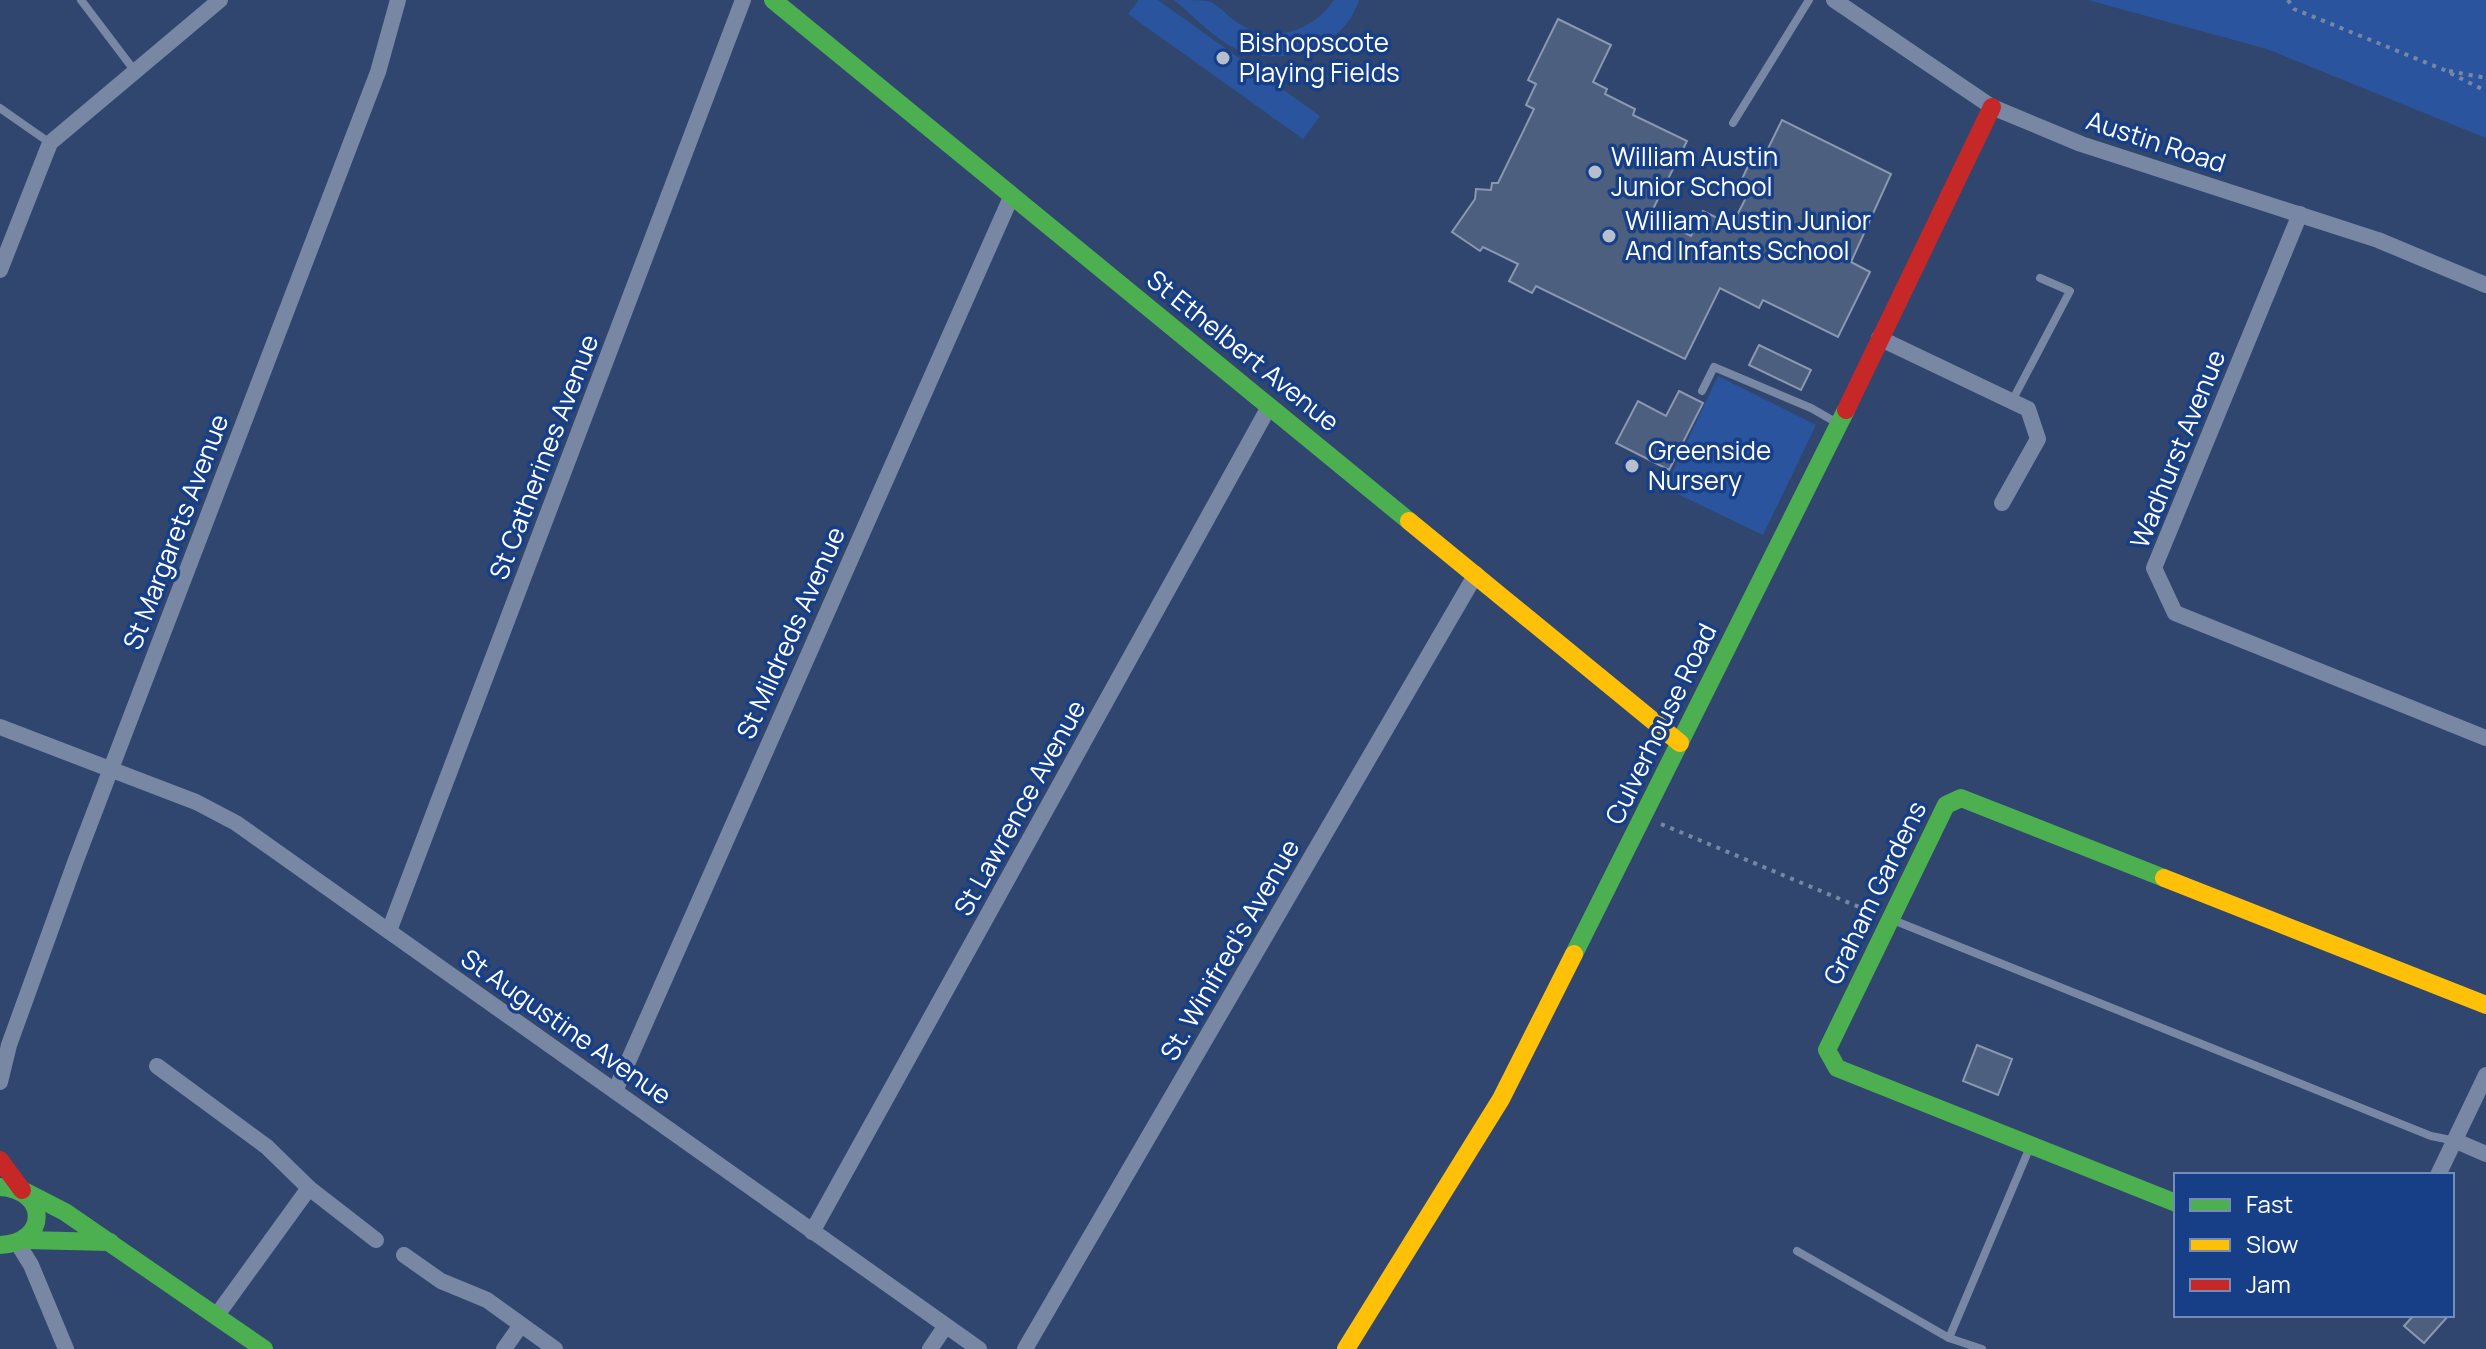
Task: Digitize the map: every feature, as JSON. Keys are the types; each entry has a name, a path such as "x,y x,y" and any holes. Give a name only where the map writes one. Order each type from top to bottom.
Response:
{"street":[{"path":"0,270 50,143 220,0"},
{"name":"St Margarets Avenue","path":"0,1082 14,1031 111,768 378,72 398,0"},
{"name":"St Catherines Avenue","path":"389,931 743,0"},
{"name":"St Ethelbert Avenue","path":"773,0 1680,743"},
{"name":"Austin Road","path":"1834,0 1992,107 2081,144 2378,240 2486,285"},
{"name":"Culverhouse Road","path":"1346,1349 1501,1099 1840,424 1992,107"},
{"name":"St Mildreds Avenue","path":"615,1091 1012,195"},
{"name":"Wadhurst Avenue","path":"2300,214 2154,568 2175,613 2486,738"},
{"path":"1879,338 2028,409 2038,439 2002,503"},
{"name":"St Lawrence Avenue","path":"812,1232 1269,407"},
{"name":"St. Winifred's Avenue","path":"1025,1349 1476,574"},
{"name":"St Augustine Avenue","path":"0,727 196,802 236,823 979,1349"},
{"name":"Graham Gardens","path":"2174,1202 1837,1068 1827,1050 1946,805 1961,798 2486,1005"},
{"path":"157,1066 267,1147 309,1188 376,1240"},
{"path":"2439,1173 2486,1075"},
{"path":"2456,1141 2486,1154"},
{"path":"0,1160 36,1208 36,1226 11,1246"},
{"path":"0,1187 24,1191 65,1212 264,1349"},
{"path":"217,1315 309,1188"},
{"path":"11,1246 110,1242"},
{"path":"11,1246 31,1265 66,1349"},
{"path":"404,1255 441,1281 487,1300 555,1349"},
{"path":"504,1349 521,1325"},
{"path":"930,1349 945,1327"}],"lane":[{"path":"81,0 134,70"},
{"path":"1733,123 1809,0"},
{"path":"0,108 50,143"},
{"path":"2012,402 2070,291 2040,278"},
{"path":"1702,391 1714,367 1811,408 1840,424"},
{"path":"1892,919 2431,1136 2456,1141"},
{"path":"1949,1338 2031,1145"},
{"path":"1797,1251 1949,1338 1982,1349"}],"path":[{"path":"2288,0 2294,9 2442,69 2486,91"},
{"path":"2442,69 2486,78"},
{"path":"1644,817 1892,919"}],"shaded area":[{"path":"1139,0 1158,0 1320,116 1303,139 1128,14"},
{"path":"1174,0 1211,2 1241,25 1254,31 1279,34 1304,27 1334,0 1359,0 1340,31 1326,42 1310,50 1274,57 1256,55 1230,46"},
{"path":"2088,0 2486,0 2486,138 2267,49"},
{"path":"1718,376 1816,425 1763,535 1665,488"}],"building":[{"path":"1558,19 1611,45 1593,82 1607,89 1605,94 1635,109 1633,115 1687,141 1653,209 1665,215 1662,222 1691,236 1703,211 1732,225 1752,186 1741,181 1750,162 1759,167 1782,120 1891,174 1851,262 1870,272 1838,337 1763,300 1759,308 1720,288 1685,359 1536,286 1532,293 1509,281 1518,264 1483,247 1480,251 1452,232 1475,199 1476,189 1491,190 1492,183 1498,183 1534,109 1526,105 1536,84 1528,80"},
{"path":"1759,345 1811,370 1801,390 1749,365"},
{"path":"1679,391 1703,403 1669,470 1616,443 1638,401 1666,416"},
{"path":"1977,1045 2012,1059 1998,1095 1963,1081"},
{"path":"2412,1317 2447,1317 2424,1343 2404,1326"}],"traffic: fast":[{"path":"773,0 1409,521"},
{"path":"1574,954 1846,410"},
{"path":"2164,878 1961,798 1946,805 1827,1050 1837,1068 2174,1202"},
{"path":"0,1187 16,1190 28,1197 37,1216 28,1236 0,1245"},
{"path":"26,1192 65,1212 264,1349"},
{"path":"26,1240 110,1242"}],"traffic: slow":[{"path":"1409,521 1680,743"},
{"path":"2164,878 2486,1005"},
{"path":"1346,1349 1501,1099 1574,954"}],"traffic: jam":[{"path":"1846,410 1992,107"},
{"path":"0,1160 22,1190"}],"place":[{"name":"Bishopscote Playing Fields","path":"1223,58"},
{"name":"William Austin Junior School","path":"1595,172"},
{"name":"William Austin Junior And Infants School","path":"1609,236"},
{"name":"Greenside Nursery","path":"1632,466"}]}
